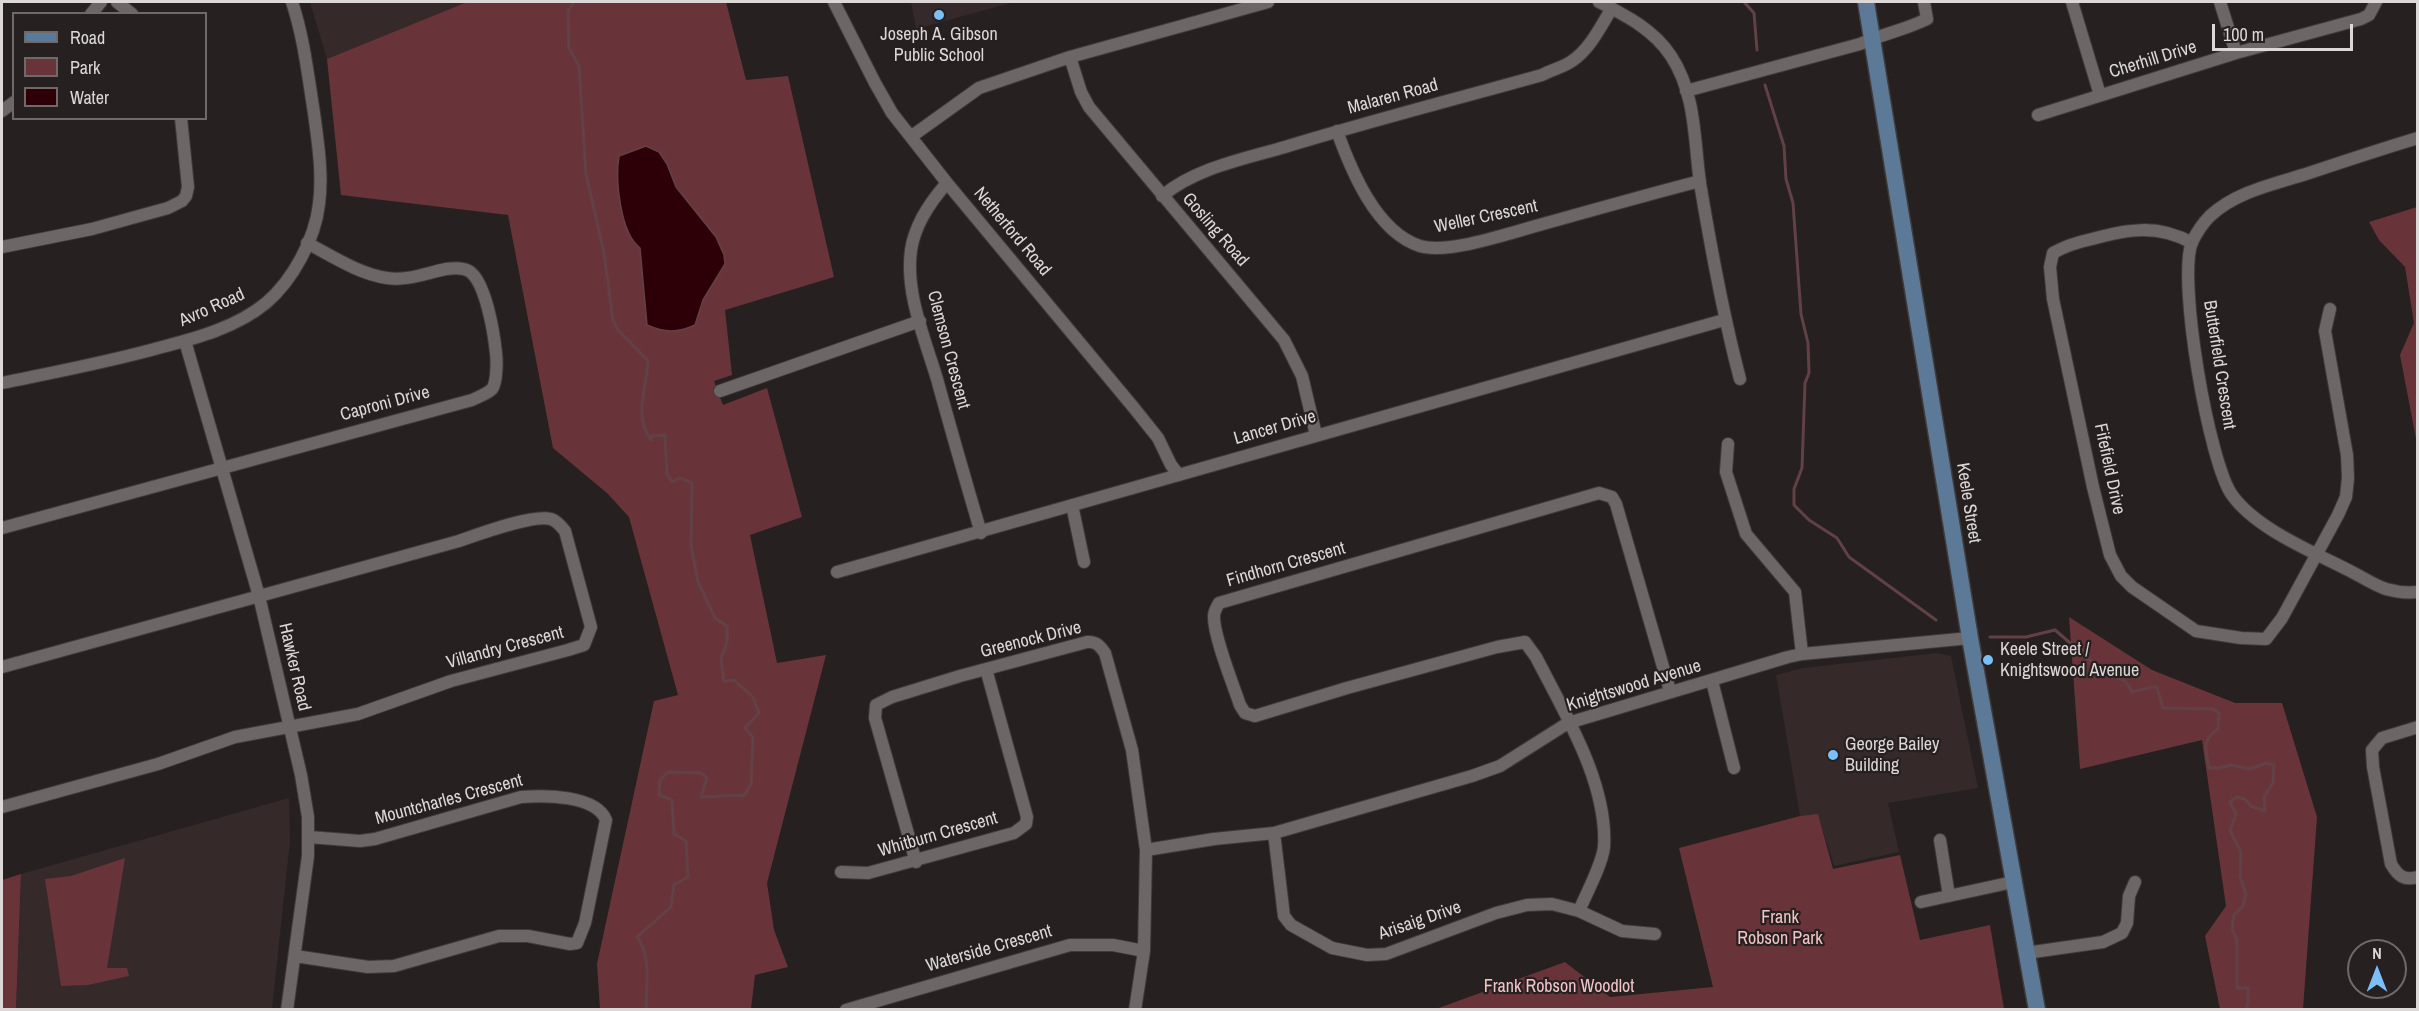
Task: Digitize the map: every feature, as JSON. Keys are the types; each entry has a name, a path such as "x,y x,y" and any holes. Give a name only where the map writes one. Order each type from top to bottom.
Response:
{"main road":[{"name":"Keele Street","path":"1866,2 1970,638 2037,1010"}],"street":[{"path":"117,2 130,12"},
{"name":"Avro Road","path":"2,383 107,362 185,341 239,320 264,304 289,276 308,243 319,204 319,149 307,63 292,2"},
{"name":"Netherford Road","path":"834,2 892,113 1158,438 1171,465 1179,475"},
{"path":"912,136 979,88 1070,57 1237,6 1268,2"},
{"path":"1599,2 1655,35 1671,57 1686,91 1693,119 1700,181 1724,320 1740,380"},
{"path":"1686,91 1907,29 1927,19 1924,2"},
{"path":"2072,2 2100,95"},
{"path":"2220,2 2236,53"},
{"name":"Cherhill Drive","path":"2038,115 2236,53 2361,19 2368,15 2376,2"},
{"name":"Malaren Road","path":"1162,196 1172,188 1206,170 1337,131 1542,75 1572,62 1597,33 1612,8"},
{"name":"Gosling Road","path":"1070,57 1081,93 1089,107 1284,340 1302,376 1316,435"},
{"path":"2,247 109,225 168,208 182,201 188,188 181,120"},
{"name":"Weller Crescent","path":"1337,131 1356,180 1377,210 1397,233 1421,246 1436,248 1487,239 1700,181"},
{"name":"Butterfield Crescent","path":"2418,138 2240,195 2209,217 2192,243 2188,282 2197,362 2223,478 2231,494 2257,521 2318,555 2386,589 2418,592"},
{"name":"Clemson Crescent","path":"947,183 929,205 917,227 911,251 914,302 981,533"},
{"name":"Fifefield Drive","path":"2192,243 2176,234 2163,231 2127,229 2064,246 2053,253 2050,259 2053,299 2093,487 2110,555 2121,576 2132,587 2196,631 2241,638 2266,639 2282,618 2318,555"},
{"name":"Caproni Drive","path":"2,528 472,400 492,389 495,384 496,357 494,335 485,299 475,278 468,271 459,268 404,278 388,278 369,274 308,243"},
{"path":"2318,555 2346,497 2348,477 2347,455 2325,331 2330,309"},
{"name":"Lancer Drive","path":"837,573 1724,320"},
{"path":"720,391 920,321"},
{"name":"Hawker Road","path":"185,341 224,467 259,596 305,795 309,837 287,1010"},
{"path":"1728,444 1726,472 1746,534 1795,592 1802,654"},
{"name":"Findhorn Crescent","path":"1568,723 1536,657 1525,642 1358,685 1255,716 1245,713 1240,705 1219,638 1214,617 1215,610 1219,603 1599,493 1611,496 1616,504 1670,691"},
{"path":"1072,505 1084,562"},
{"name":"Villandry Crescent","path":"2,667 517,522 544,518 560,524 565,531 591,627 584,645 577,648 451,681 358,714 235,737 158,764 2,807"},
{"name":"Knightswood Avenue","path":"1146,850 1214,839 1274,833 1472,776 1500,766 1568,723 1670,691 1802,654 1970,638"},
{"name":"Greenock Drive","path":"916,862 875,718 876,705 892,697 1087,642 1092,641 1101,646 1105,653 1132,750 1146,850 1144,951 1135,1010"},
{"name":"Whitburn Crescent","path":"841,872 868,873 916,862 1014,833 1026,824 1027,817 986,669"},
{"path":"1712,681 1734,768"},
{"path":"1568,723 1588,765 1599,801 1603,826 1604,849 1579,912"},
{"path":"2418,727 2382,738 2372,750 2373,767 2391,864 2399,876 2405,879 2418,877"},
{"name":"Mountcharles Crescent","path":"295,956 380,967 405,963 499,936 513,935 570,944 577,943 585,923 606,820 603,813 591,804 552,796 536,796 521,797 375,839 360,841 309,837"},
{"name":"Arisaig Drive","path":"1274,833 1284,916 1291,925 1307,935 1332,948 1352,954 1386,954 1496,913 1527,905 1552,904 1579,912 1622,930 1655,934"},
{"path":"1940,840 1949,896"},
{"path":"1921,902 2013,882"},
{"path":"2026,953 2103,942 2122,933 2127,923 2129,896 2135,882"},
{"name":"Waterside Crescent","path":"846,1010 1070,945 1113,945 1144,951"}],"shaded area":[{"path":"310,2 467,2 327,59"},
{"name":"Joseph A. Gibson Public School","path":"911,2 1014,2 916,29"},
{"path":"1937,653 1951,656 1978,788 1888,803 1899,852 1834,866 1818,815 1800,816 1776,675 1803,668"},
{"path":"289,798 290,841 272,1009 16,1010 21,874"}],"green space":[{"path":"467,2 726,2 746,80 788,76 834,277 725,310 732,375 714,381 723,405 767,388 802,517 750,535 777,663 826,655 767,883 774,930 788,967 755,975 751,1009 600,1009 597,964 654,701 678,695 629,517 607,493 553,448 508,215 341,195 327,59"},
{"path":"2418,207 2417,444 2400,355 2414,323 2405,267 2379,240 2369,222"},
{"path":"2069,617 2152,670 2235,703 2282,703 2317,817 2303,1009 2220,1009 2205,936 2226,906 2202,740 2080,769"},
{"name":"Frank Robson Park","path":"1818,814 1833,869 1900,855 1920,940 1990,925 2004,1009 1436,1009 1565,962 1610,997 1713,987 1679,848 1800,816"},
{"path":"125,858 107,968 127,968 129,976 88,985 61,986 45,879 71,876"},
{"path":"21,874 16,1009 2,1009 2,880"}],"water":[{"path":"646,146 659,152 667,164 676,187 716,237 724,255 725,264 703,300 695,325 683,330 666,331 647,325 640,248 628,231 620,205 619,156"}],"waterway":[{"path":"574,2 568,11 569,48 579,66 586,174 604,253 613,320 618,330 648,361 642,402 646,431 651,440 652,436 665,435 667,474 672,482 680,478 692,483 691,546 698,582 715,618 727,626 727,642 721,659 724,681 734,680 753,697 759,713 745,728 753,737 751,784 744,796 701,797 707,778 701,773 668,772 660,780 659,795 672,800 674,834 686,841 688,877 674,885 671,907 637,937 645,953 646,1010"},
{"path":"1744,2 1754,13 1757,50"},
{"path":"1765,85 1784,146 1786,179 1793,203 1801,314 1808,343 1809,373 1805,383 1802,468 1794,489 1794,505 1809,520 1837,538 1849,557 1936,620"},
{"path":"1990,637 2026,637 2055,630 2103,671 2126,682 2132,692 2157,687 2163,708 2213,709 2219,713 2218,729 2209,738 2206,746 2209,768 2231,765 2250,769 2266,763 2274,765 2273,783 2264,797 2265,811 2251,806 2245,799 2236,797 2230,802 2236,814 2230,831 2241,852 2240,876 2246,895 2243,906 2234,915 2232,929 2237,940 2237,988 2248,988 2248,1005 2245,1010"}],"place":[{"name":"Joseph A. Gibson Public School","path":"939,15"},
{"name":"Keele Street / Knightswood Avenue","path":"1988,660"},
{"name":"George Bailey Building","path":"1833,755"}],"park label":[{"name":"Frank Robson Woodlot","path":"1559,987"}]}
